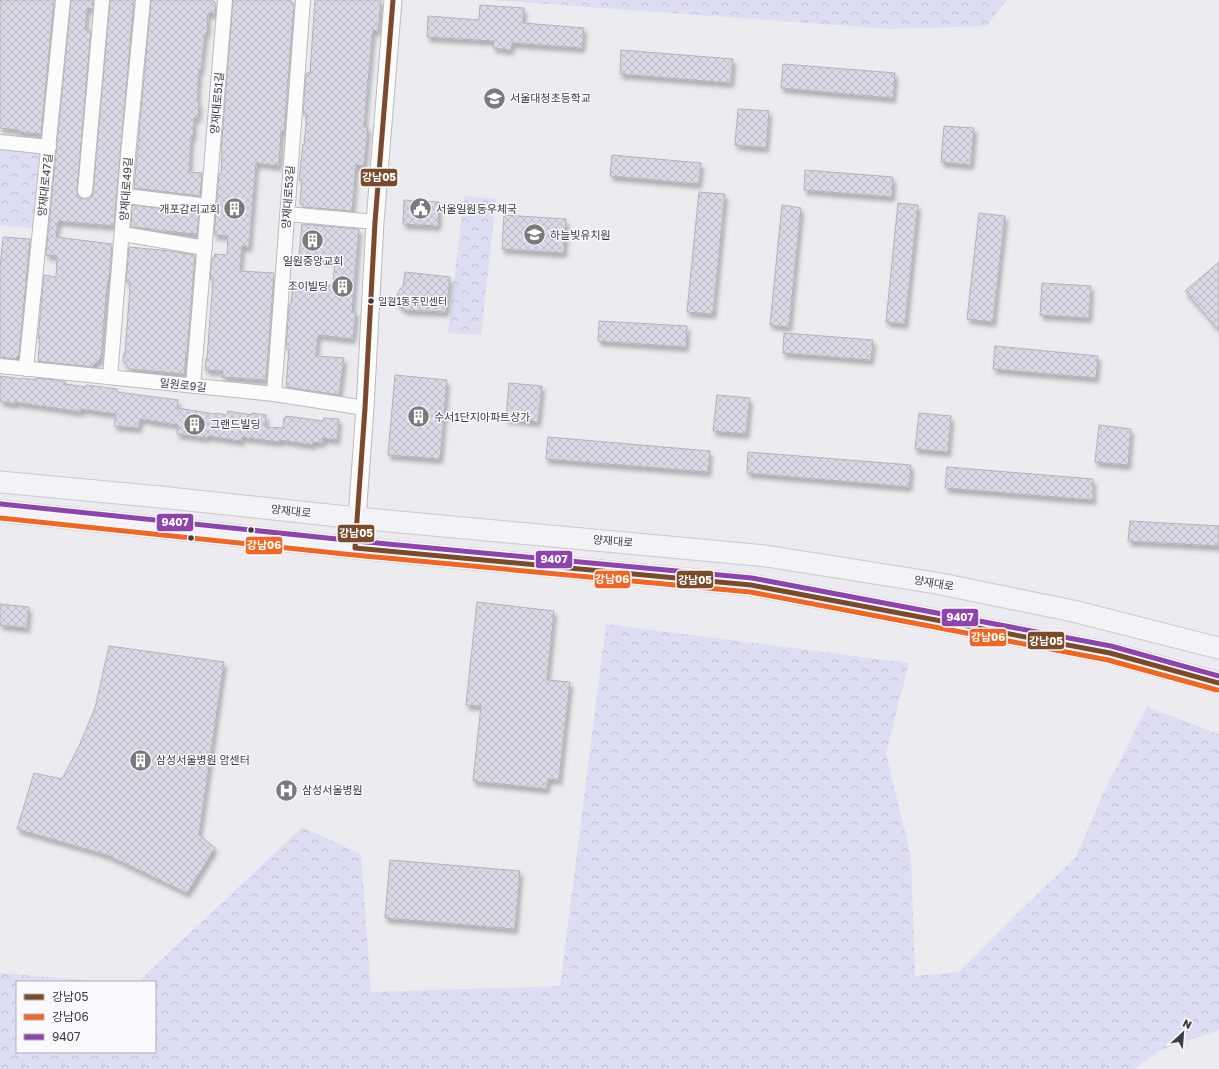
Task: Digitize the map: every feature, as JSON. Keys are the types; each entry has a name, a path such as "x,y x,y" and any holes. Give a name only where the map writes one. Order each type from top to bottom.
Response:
{"main road":[{"name":"양재대로","path":"0,482 357,518 766,556 936,583 1073,611 1219,648"},
{"path":"0,511 355,548 751,585 1110,653 1219,683"}],"street":[{"name":"양재대로47길","path":"26,369 63,0"},
{"path":"85,191 102,0"},
{"name":"양재대로49길","path":"110,378 143,0"},
{"name":"양재대로51길","path":"193,386 226,0"},
{"name":"양재대로53길","path":"274,394 303,0"},
{"path":"355,548 365,408 375,222 393,0"},
{"path":"0,142 49,147"},
{"path":"126,196 208,206"},
{"path":"287,214 375,222"},
{"path":"123,234 205,248"},
{"name":"일원로9길","path":"0,366 274,394 365,408"}],"green space":[{"path":"490,0 1006,0 987,26 891,29"},
{"path":"0,145 46,149 37,229 0,225"},
{"path":"464,196 496,199 481,335 448,333"},
{"path":"606,624 909,663 886,753 911,857 915,976 959,972 1076,857 1102,796 1147,707 1219,734 1219,1030 1160,1050 1135,1069 0,1069 0,973 96,981 16,981 16,1053 156,1053 156,981 139,981 302,827 361,854 371,992 560,986"}],"building":[{"path":"0,0 54,0 41,134 18,132 19,130 0,128"},
{"path":"71,0 93,0 93,9 87,8 85,30 91,30 77,190 77,194 80,198 85,199 92,196 93,192 110,0 134,0 114,226 58,221 56,237 112,244 101,358 92,367 38,361 40,337 38,339 44,275 56,277 57,256 46,255"},
{"path":"151,0 213,0 216,4 215,14 208,13 207,33 205,33 201,70 199,69 197,102 199,102 198,118 194,118 193,137 191,137 189,172 202,173 200,196 134,188"},
{"path":"233,0 290,0 294,4 284,132 281,131 279,166 256,163 249,247 242,246 240,271 274,273 266,380 222,377 223,371 205,370 213,279 210,279 212,258 214,258 215,254 227,255 228,236 214,235 219,174 221,174 221,151"},
{"path":"315,0 381,0 378,31 373,30 364,127 368,127 364,166 356,165 352,211 303,207 303,204 300,204 302,180 299,180 307,114 303,114 306,73 310,73"},
{"path":"480,5 524,8 523,23 584,28 582,48 512,43 511,50 493,48 494,41 427,37 428,16 479,20"},
{"path":"621,50 733,59 731,83 620,74"},
{"path":"783,64 895,73 893,98 781,88"},
{"path":"738,109 769,111 766,148 735,145"},
{"path":"944,126 974,128 971,165 941,162"},
{"path":"612,155 701,163 699,184 610,176"},
{"path":"805,170 893,177 892,197 804,190"},
{"path":"699,192 725,194 713,314 687,312"},
{"path":"404,200 439,202 438,226 403,224"},
{"path":"898,203 918,205 905,324 886,322"},
{"path":"132,205 199,213 197,234 131,227"},
{"path":"782,205 801,208 789,327 770,325"},
{"path":"979,213 1005,216 993,322 967,319"},
{"path":"504,215 566,219 564,253 502,249"},
{"path":"302,224 359,229 352,312 356,312 353,339 318,335 316,356 344,358 339,395 286,387 289,349 286,349 289,304 291,304 293,283 333,286 335,260 299,257"},
{"path":"3,237 30,239 19,355 15,359 0,357 0,268"},
{"path":"129,247 195,255 184,374 130,369 123,361 124,353 125,354 130,288 130,282 126,282"},
{"path":"1219,262 1219,330 1185,291"},
{"path":"405,272 450,277 446,312 405,310 398,305 396,297 400,289 403,287"},
{"path":"1042,283 1091,286 1089,318 1040,315"},
{"path":"599,321 687,326 686,347 598,341"},
{"path":"784,333 873,340 871,360 783,353"},
{"path":"995,346 1098,356 1096,378 993,369"},
{"name":"수서1단지아파트상가","path":"395,375 447,380 440,459 388,455"},
{"path":"0,376 36,380 36,378 56,380 66,382 65,384 117,389 117,392 178,400 177,408 215,414 227,415 228,411 252,415 252,413 266,415 265,427 283,428 284,418 286,416 323,421 324,418 339,419 337,440 323,438 323,443 313,442 313,445 280,440 280,442 242,437 242,441 208,436 207,438 177,434 178,425 140,419 139,428 114,426 116,414 81,409 81,412 0,401"},
{"path":"509,383 542,386 538,422 506,419"},
{"path":"717,395 750,398 746,434 713,431"},
{"path":"919,413 951,416 948,452 915,449"},
{"path":"1099,425 1131,429 1128,465 1095,462"},
{"path":"548,437 710,451 708,472 546,459"},
{"path":"748,452 911,465 909,487 747,473"},
{"path":"947,467 1093,479 1093,500 945,488"},
{"path":"1130,521 1219,526 1219,546 1128,541"},
{"path":"477,602 554,611 547,680 570,682 559,780 548,779 547,789 473,781 481,706 466,705"},
{"path":"0,604 29,607 27,628 0,625"},
{"name":"삼성서울병원 암센터","path":"109,646 224,662 199,835 215,848 187,893 107,855 17,829 34,773 62,779 79,746 95,708"},
{"path":"390,860 520,871 515,929 385,918"}],"transit line":[{"name":"강남05","path":"393,0 375,222 365,408 355,548 751,585 1110,653 1219,683"},
{"name":"9407","path":"1,504 356,541 752,578 1111,646 1219,676"},
{"name":"강남06","path":"0,518 354,555 750,592 1108,660 1217,690"}],"place":[{"name":"서울대청초등학교","path":"494,98"},
{"name":"개포감리교회","path":"235,209"},
{"name":"서울일원동우체국","path":"420,209"},
{"name":"하늘빛유치원","path":"534,235"},
{"name":"일원중앙교회","path":"313,241"},
{"name":"조이빌딩","path":"343,286"},
{"name":"일원1동주민센터","path":"371,301"},
{"name":"수서1단지아파트상가","path":"418,417"},
{"name":"그랜드빌딩","path":"194,424"},
{"name":"삼성서울병원 암센터","path":"141,760"},
{"name":"삼성서울병원","path":"286,790"}]}
